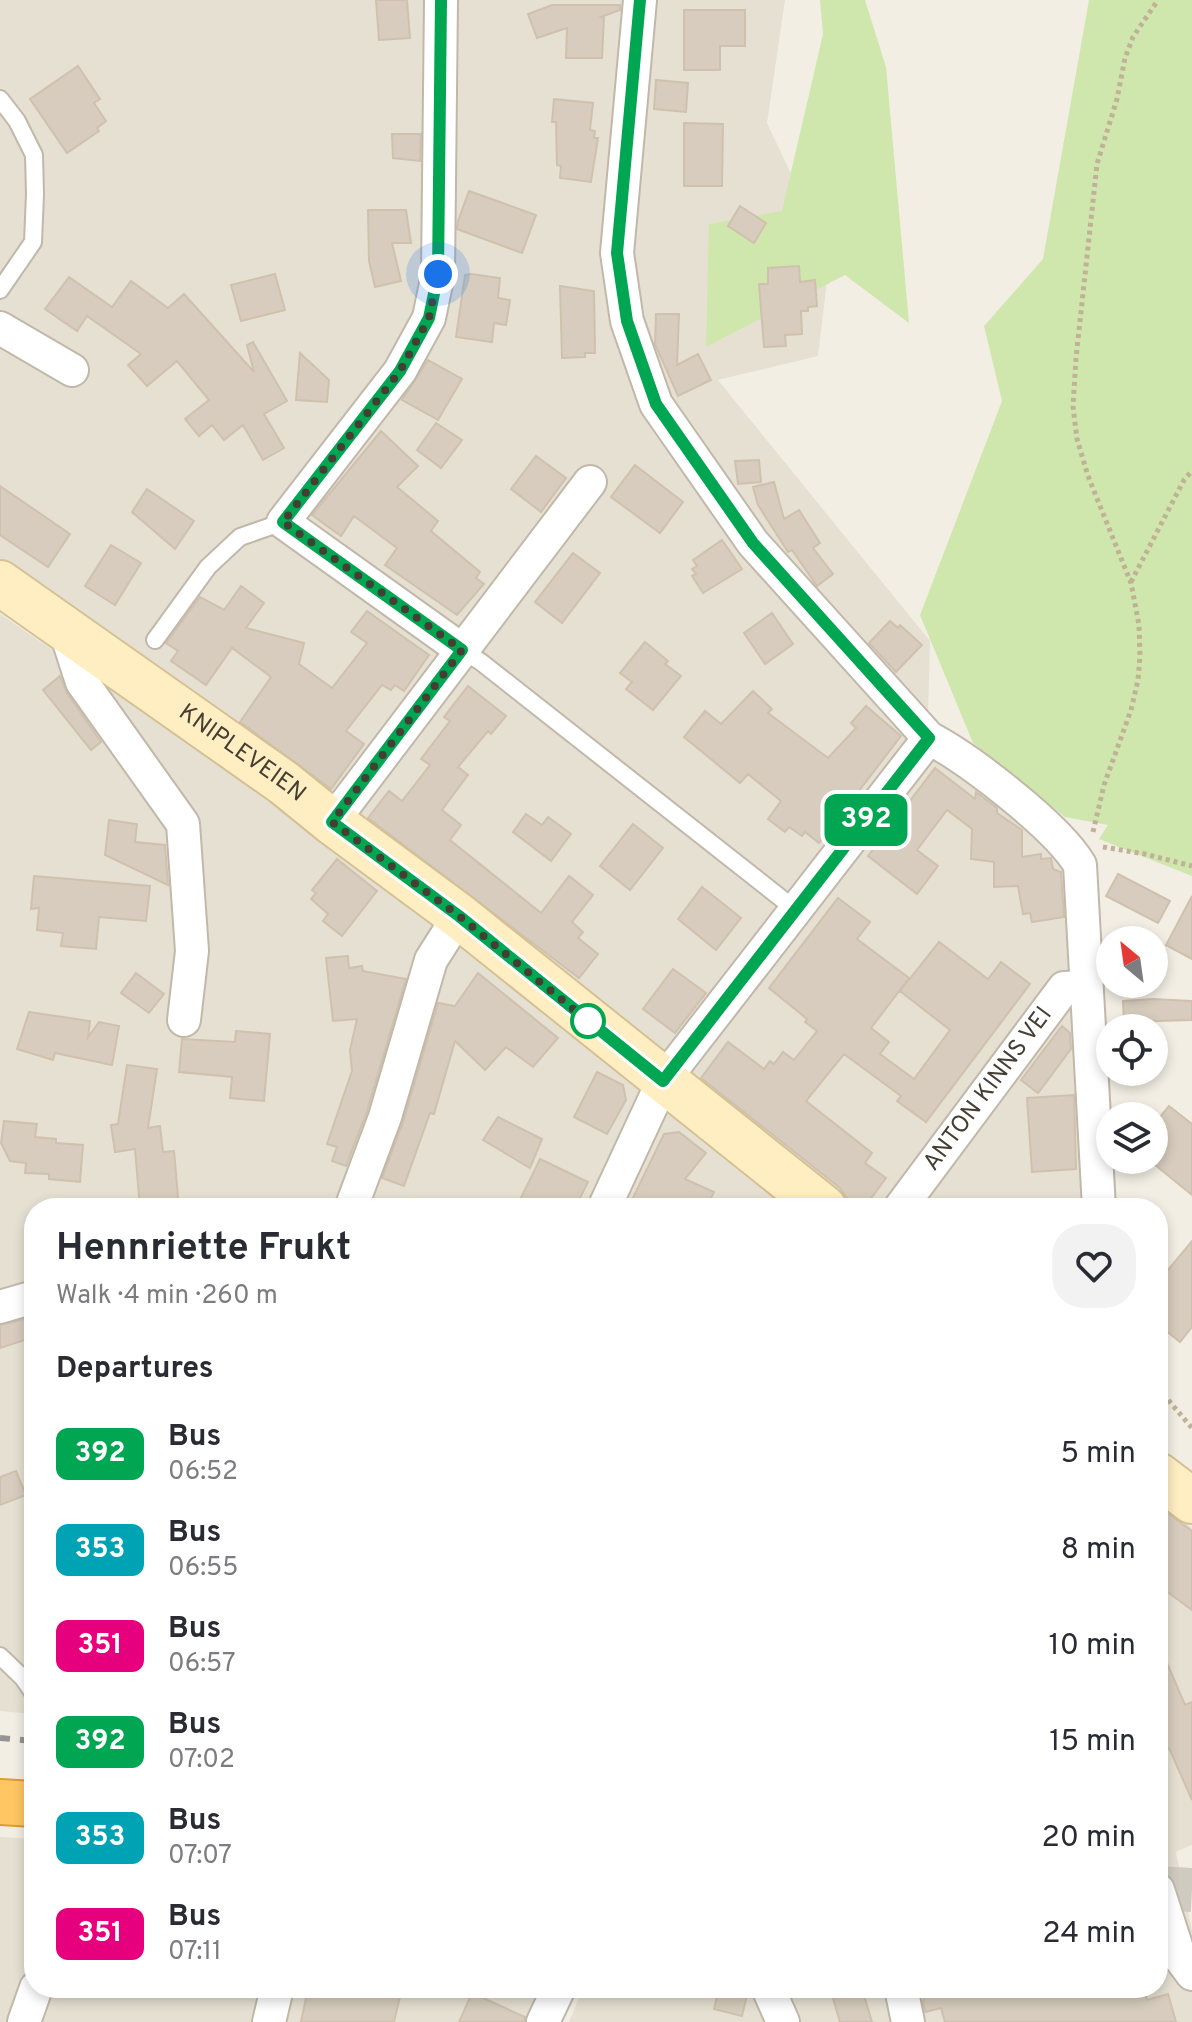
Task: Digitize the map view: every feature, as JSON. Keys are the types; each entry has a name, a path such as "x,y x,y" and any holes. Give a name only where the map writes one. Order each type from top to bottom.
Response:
{"highway":[{"path":"0,1802 24,1803"}],"street":[{"path":"441,0 438,274 429,318 400,371 283,522 462,650"},
{"path":"640,0 617,253 627,321 656,404 753,543 929,738 954,751 1078,849 1098,1198"},
{"path":"0,328 72,370"},
{"path":"332,822 590,482"},
{"name":"KNIPLEVEIEN","path":"0,583 284,783 459,916 811,1198"},
{"path":"64,626 82,682 183,824 192,951 184,1020"},
{"path":"609,1198 663,1081 929,738"},
{"path":"355,1198 385,1117 431,960 459,916"},
{"name":"ANTON KINNS VEI","path":"907,1198 1064,988 1086,987"},
{"path":"0,1307 24,1300"},
{"path":"1168,1483 1192,1501"},
{"path":"1168,1921 1180,1958 1192,1974"},
{"path":"24,2022 32,1998"},
{"path":"269,2022 275,1998"},
{"path":"543,2022 554,1998"},
{"path":"772,1998 783,2022"},
{"path":"903,1998 908,2022"}],"lane":[{"path":"0,99 17,121 34,155 35,194 33,242 0,290"},
{"path":"155,640 208,567 240,537 283,522"},
{"path":"462,650 796,910"},
{"path":"0,1656 24,1679"}],"path":[{"path":"1078,849 1093,832 1104,785 1131,710 1138,680 1139,625 1131,583 1088,476 1077,439 1073,406 1088,237 1097,164 1117,99 1125,58 1133,37 1158,0"},
{"path":"1131,583 1184,480 1192,471"},
{"path":"1078,849 1110,847 1192,866"},
{"path":"1168,1400 1192,1428"}],"shaded area":[{"path":"0,0 785,0 767,123 830,256 818,356 718,380 930,641 928,714 1068,852 1089,1198 835,1198 223,720 0,567"},
{"path":"0,614 299,818 774,1198 24,1198 24,1713 0,1711"},
{"path":"1168,1509 1192,1528 1192,1845 1176,1852 1192,1930 1192,2022 569,2022 579,1998 1168,1998"},
{"path":"0,1837 24,1838 24,1998 536,1998 525,2022 0,2022"}],"green space":[{"path":"820,0 865,0 886,67 909,323 845,275 706,347 709,224 782,211 823,34"},
{"path":"1089,0 1192,0 1192,876 1099,839 1108,825 1065,817 973,743 920,615 1002,401 984,326 1043,259"}],"building":[{"path":"376,0 407,0 410,38 379,40"},
{"path":"552,5 620,5 620,10 601,17 604,18 602,58 566,58 567,28 537,38 528,14"},
{"path":"684,10 745,10 745,46 720,46 720,70 684,70"},
{"path":"78,66 100,99 94,103 106,121 97,128 99,131 67,153 30,99"},
{"path":"656,80 688,83 686,112 654,109"},
{"path":"554,99 593,103 590,130 595,131 594,138 598,138 591,182 560,178 556,122 552,122"},
{"path":"684,123 723,124 722,186 684,186"},
{"path":"392,134 421,134 420,161 393,158"},
{"path":"469,191 536,215 522,253 457,229"},
{"path":"740,206 766,223 754,243 728,226"},
{"path":"368,210 406,210 411,243 392,243 401,281 375,287 369,261"},
{"path":"799,266 800,282 815,280 817,306 801,311 802,334 785,335 786,346 764,347 759,284 768,284 768,268"},
{"path":"275,274 285,310 241,321 231,285"},
{"path":"465,275 500,278 498,298 510,300 506,325 494,323 492,342 456,337"},
{"path":"69,277 112,307 131,281 168,308 184,294 254,372 247,345 253,342 287,401 264,414 284,448 263,460 243,425 224,440 212,425 199,436 185,419 209,400 177,361 147,386 128,365 141,354 87,316 77,331 45,309"},
{"path":"560,286 594,291 595,353 585,353 585,357 562,358"},
{"path":"656,314 679,314 677,365 698,354 711,380 678,396 655,344"},
{"path":"300,353 329,380 327,402 296,400"},
{"path":"428,360 462,379 438,420 402,400"},
{"path":"436,423 462,440 441,468 417,450"},
{"path":"381,431 418,466 397,487 438,521 431,531 480,572 476,578 484,584 457,615 385,565 397,548 354,516 341,536 312,515"},
{"path":"536,456 566,478 541,512 511,489"},
{"path":"759,460 761,482 738,484 735,461"},
{"path":"635,465 683,502 660,533 611,497"},
{"path":"774,482 784,519 799,510 820,543 813,548 833,574 817,586 792,550 788,552 758,505 753,487"},
{"path":"0,486 70,534 48,567 0,535"},
{"path":"147,489 194,521 175,549 132,512"},
{"path":"722,540 742,569 703,593 692,576 696,574 692,569 697,566 693,560"},
{"path":"111,545 141,563 115,605 85,586"},
{"path":"573,553 600,573 562,623 535,602"},
{"path":"241,586 264,603 246,628 304,643 299,664 332,688 367,643 351,632 367,611 429,655 404,691 395,685 391,690 382,685 346,731 364,744 331,789 240,722 271,677 232,648 206,685 171,661 178,651 166,643 200,597 224,610"},
{"path":"772,613 793,644 765,664 744,633"},
{"path":"890,621 898,628 900,625 922,645 896,672 869,643"},
{"path":"645,642 681,676 653,710 626,689 632,682 620,673"},
{"path":"60,676 67,693 101,742 91,750 43,690"},
{"path":"468,686 506,716 491,734 488,731 458,767 468,775 442,810 461,825 450,840 541,913 569,876 593,895 572,922 583,932 578,938 598,954 579,978 368,818 389,791 402,801 430,765 421,759 450,721 444,717"},
{"path":"753,691 772,709 768,713 828,758 856,728 851,723 866,706 901,736 819,843 805,832 802,836 789,827 785,832 768,819 781,801 748,774 740,783 684,737 705,711 721,724"},
{"path":"935,768 975,799 976,792 997,808 997,813 1022,830 1022,857 1041,854 1041,859 1051,858 1053,869 1061,872 1064,917 1032,922 1030,913 1023,914 1018,886 994,887 994,862 971,859 972,829 947,810 917,850 938,866 917,894 868,856"},
{"path":"526,814 542,825 548,817 571,834 551,861 513,832"},
{"path":"109,820 137,824 135,842 165,845 168,885 105,855"},
{"path":"633,824 663,848 630,890 600,866"},
{"path":"337,859 377,891 342,936 323,921 328,914 311,899 316,893 312,890"},
{"path":"1118,874 1170,901 1158,923 1106,896"},
{"path":"34,876 150,886 146,921 99,917 96,949 61,946 63,933 37,930 39,908 31,909"},
{"path":"702,887 741,918 716,950 678,919"},
{"path":"1192,896 1192,959 1168,946"},
{"path":"838,898 870,922 857,939 909,978 871,1028 889,1042 880,1054 914,1079 950,1030 900,991 939,942 988,979 1001,962 1030,984 926,1122 897,1101 901,1096 844,1054 806,1101 872,1153 865,1163 886,1178 871,1198 846,1198 840,1188 701,1078 728,1042 764,1069 770,1061 774,1064 783,1052 794,1060 817,1031 769,988"},
{"path":"348,956 349,968 362,966 363,971 406,979 367,1111 346,1166 332,1161 337,1147 327,1144 352,1071 350,1050 357,1019 333,1021 326,958"},
{"path":"673,969 706,993 675,1033 643,1009"},
{"path":"136,973 164,994 149,1013 121,993"},
{"path":"478,973 558,1038 533,1067 506,1047 485,1070 455,1041 434,1114 430,1113 404,1186 382,1178 403,1122 438,1003 455,1006"},
{"path":"1123,1001 1192,1001 1192,1020 1168,1021 1168,1014 1124,1014"},
{"path":"29,1012 90,1021 88,1037 99,1022 119,1026 112,1065 55,1053 53,1060 17,1049"},
{"path":"1062,1026 1070,1033 1071,1049 1038,1093 1021,1080"},
{"path":"236,1031 270,1034 264,1101 230,1098 232,1077 179,1072 182,1039 235,1042"},
{"path":"127,1065 157,1069 148,1128 160,1126 163,1152 174,1151 178,1198 139,1198 135,1149 115,1152 111,1125 118,1124"},
{"path":"597,1072 623,1085 626,1100 607,1134 574,1117"},
{"path":"1074,1095 1076,1169 1032,1172 1027,1098"},
{"path":"1168,1107 1192,1124 1192,1195 1166,1174"},
{"path":"498,1117 542,1139 530,1168 483,1140"},
{"path":"4,1121 37,1124 35,1137 56,1139 56,1143 83,1145 80,1182 49,1179 49,1174 25,1173 26,1163 10,1161 1,1143"},
{"path":"679,1132 706,1153 685,1179 714,1192 711,1198 633,1198 664,1134"},
{"path":"540,1159 588,1182 580,1198 521,1198"},
{"path":"1192,1241 1192,1327 1180,1342 1168,1332 1168,1270"},
{"path":"24,1319 24,1340 0,1348 0,1325"},
{"path":"16,1471 24,1496 0,1505 0,1477"},
{"path":"1168,1513 1192,1531 1192,1610 1168,1592"},
{"path":"1168,1665 1185,1705 1192,1702 1192,1800 1169,1748"},
{"path":"1168,1994 1176,2022 945,2022 941,2008 925,2012 924,1998 1147,2000 1168,1998"},
{"path":"306,1998 400,1998 394,2022 301,2022"},
{"path":"470,1998 483,1998 525,2017 524,2022 459,2022"},
{"path":"717,1998 746,1998 742,2016 714,2009"},
{"path":"833,1998 865,1998 872,2022 840,2022"}],"tunnel":[{"path":"1168,1889 1192,1890"}],"railway":[{"path":"0,1738 24,1740"}],"bus line":[{"name":"392","path":"441,0 438,274 429,318 400,371 283,522 462,650 332,822 459,916 663,1081 929,738 753,543 656,404 627,321 617,253 640,0"}],"route":[{"path":"438,274 429,318 400,371 283,522 462,650 332,822 459,916 588,1021"}]}
